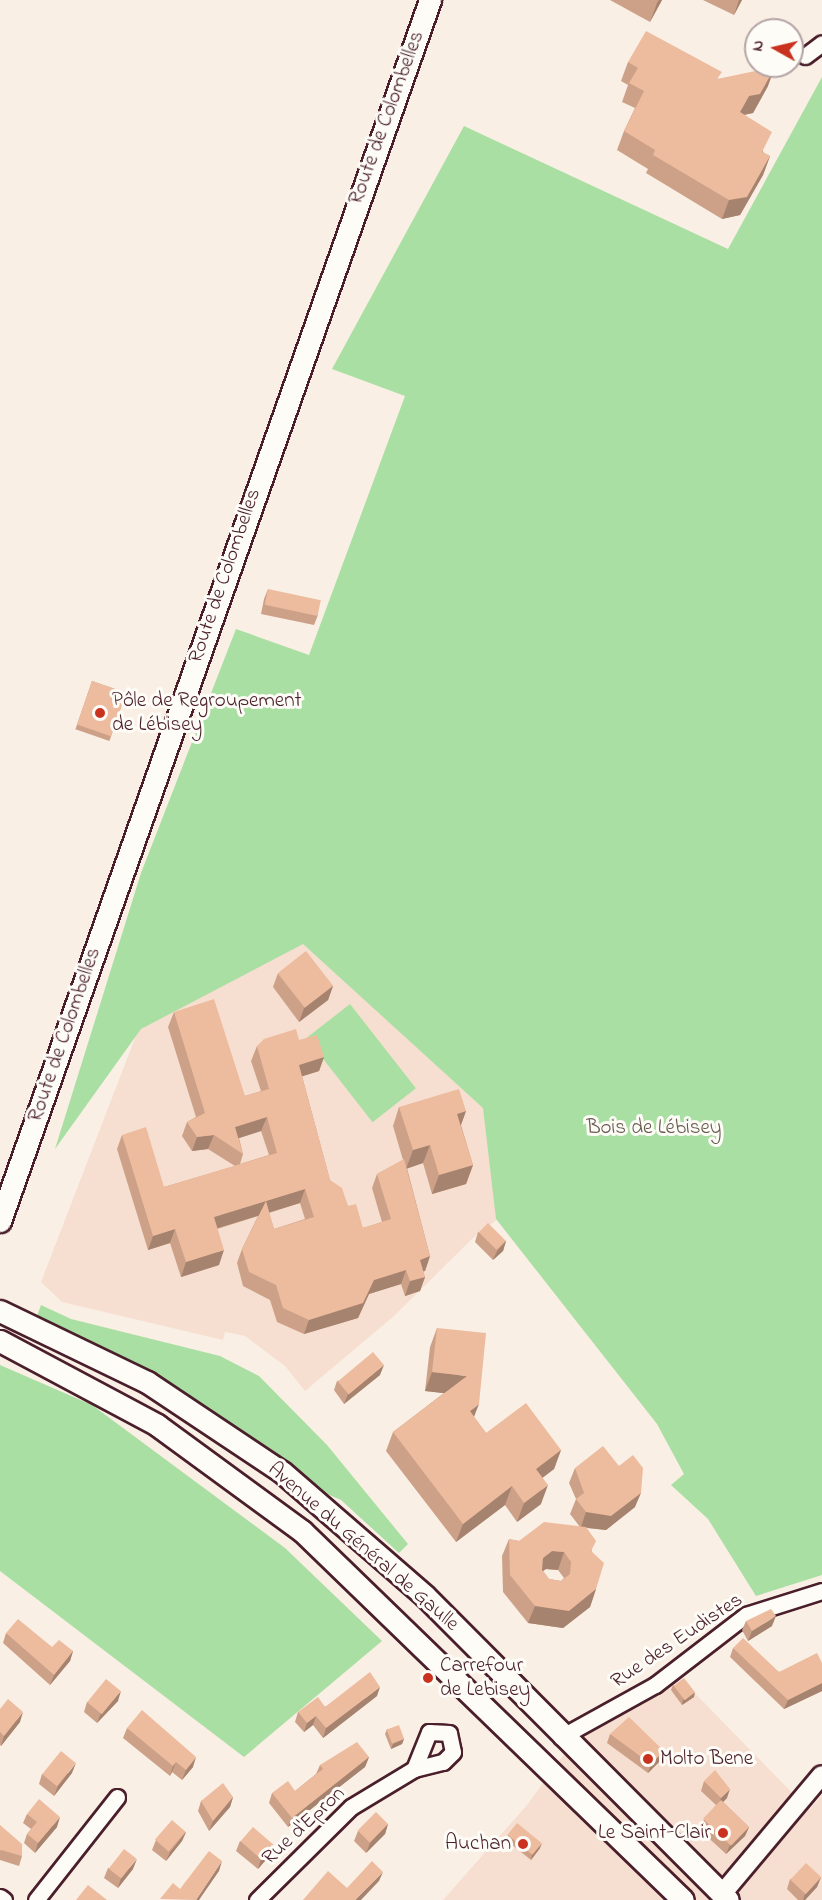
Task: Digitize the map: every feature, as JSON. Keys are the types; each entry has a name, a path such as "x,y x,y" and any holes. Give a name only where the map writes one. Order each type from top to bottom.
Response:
{"main road":[{"name":"Route de Colombelles","path":"0,1221 430,0"},
{"name":"Avenue du Général de Gaulle","path":"0,1311 147,1382 282,1472 425,1596 561,1737 723,1898"},
{"name":"Avenue du Général de Gaulle","path":"0,1341 157,1425 302,1531 682,1900"}],"street":[{"path":"805,56 822,43"},
{"name":"Rue des Eudistes","path":"561,1737 678,1668 746,1615 822,1591"},
{"name":"Rue d'Epron","path":"257,1900 344,1813 414,1769"},
{"path":"723,1898 822,1775"},
{"path":"36,1900 117,1797"},
{"path":"0,1897 4,1900"}],"shaded area":[{"path":"211,841 592,1147 474,1237 394,1316 305,1391 285,1366 245,1336 225,1332 223,1340 62,1302 41,1282"},
{"path":"678,1676 809,1810 822,1795 822,1900 443,1900 527,1805 579,1734"}],"green space":[{"name":"Bois de Lébisey","path":"822,77 822,1575 756,1596 708,1519 671,1485 684,1474 657,1424 496,1219 483,1108 303,944 141,1029 55,1149 141,873 236,629 309,655 405,396 332,369 464,126 728,249"},
{"path":"350,1004 416,1088 373,1122 307,1038"},
{"path":"41,1305 71,1319 220,1356 259,1376 327,1445 408,1544 399,1553 341,1500 318,1490 180,1389 37,1316"},
{"path":"0,1365 92,1405 285,1548 382,1641 244,1757 0,1571"}],"building":[{"path":"646,31 722,72 717,79 744,73 744,78 769,78 760,94 749,96 740,112 772,132 762,152 770,156 747,197 729,200 653,155 655,150 624,131 644,91 629,83 638,68 628,62"},
{"path":"268,589 321,600 317,616 265,605"},
{"name":"Pôle de Regroupement de Lébisey","path":"92,681 126,693 111,736 77,724"},
{"path":"306,951 333,986 305,1008 278,973"},
{"path":"214,999 245,1096 269,1089 257,1046 264,1039 296,1029 299,1040 317,1035 324,1057 299,1065 330,1180 342,1188 348,1206 356,1204 363,1228 391,1219 377,1174 404,1159 430,1256 420,1260 425,1277 410,1281 406,1270 374,1280 363,1303 309,1320 283,1308 276,1285 249,1272 242,1249 266,1201 214,1217 224,1250 186,1262 175,1229 153,1236 122,1135 146,1127 164,1187 277,1153 267,1117 235,1127 243,1154 214,1135 197,1137 187,1122 205,1113 174,1012","holes":["305,1189 314,1217 274,1229 266,1201"]},
{"path":"459,1089 466,1111 457,1114 473,1165 439,1175 430,1145 413,1150 399,1107"},
{"path":"488,1223 506,1241 496,1250 479,1232"},
{"path":"437,1328 486,1333 479,1404 470,1411 486,1433 526,1403 561,1450 536,1469 548,1485 524,1503 512,1486 463,1524 393,1432 467,1376 432,1372"},
{"path":"373,1352 384,1365 349,1395 338,1382"},
{"path":"603,1446 619,1466 633,1455 643,1468 641,1493 611,1516 586,1512 576,1499 584,1493 575,1468"},
{"path":"544,1522 586,1527 596,1541 591,1551 604,1563 596,1589 569,1611 535,1606 510,1575 509,1539 519,1541","holes":["552,1551 564,1552 571,1562 570,1574 561,1581 549,1579 542,1570 543,1558"]},
{"path":"771,1609 776,1616 752,1631 746,1621"},
{"path":"18,1619 52,1647 59,1640 73,1651 54,1675 6,1633"},
{"path":"743,1638 779,1672 817,1653 822,1663 822,1683 788,1700 733,1648"},
{"path":"370,1672 380,1687 326,1728 316,1716 307,1723 298,1712 318,1697 325,1707"},
{"path":"684,1678 695,1692 685,1700 674,1686"},
{"path":"106,1679 121,1691 102,1714 87,1702"},
{"path":"8,1699 23,1712 4,1736 0,1732 0,1709"},
{"path":"142,1710 196,1757 186,1770 176,1762 173,1766 127,1728"},
{"path":"629,1717 664,1751 651,1764 610,1734"},
{"path":"399,1725 404,1739 392,1744 387,1729"},
{"path":"357,1742 369,1757 292,1818 272,1793 288,1781 295,1791 323,1769 320,1765"},
{"path":"61,1751 76,1763 57,1786 42,1774"},
{"path":"715,1770 730,1789 721,1798 704,1781"},
{"path":"223,1783 233,1797 213,1821 201,1801"},
{"path":"39,1799 60,1817 38,1843 27,1834 37,1822 27,1814"},
{"path":"721,1800 749,1827 731,1846 703,1819"},
{"path":"376,1812 388,1824 370,1842 358,1830"},
{"path":"172,1820 186,1832 169,1851 155,1840"},
{"name":"Auchan","path":"517,1823 542,1843 532,1855 508,1835"},
{"path":"0,1825 22,1844 22,1856 0,1851"},
{"path":"253,1827 274,1845 262,1860 241,1841"},
{"path":"124,1849 137,1859 121,1879 109,1869"},
{"path":"209,1851 222,1861 196,1900 160,1899 173,1883 180,1889"},
{"path":"372,1861 383,1872 355,1900 303,1900 328,1871 347,1888"},
{"path":"806,1863 821,1877 806,1894 790,1880"},
{"path":"88,1885 107,1900 76,1900"}],"place":[{"name":"Pôle de Regroupement de Lébisey","path":"100,713"},
{"name":"Carrefour de Lebisey","path":"428,1678"},
{"name":"Molto Bene","path":"648,1759"},
{"name":"Le Saint-Clair","path":"723,1833"},
{"name":"Auchan","path":"523,1844"}]}
